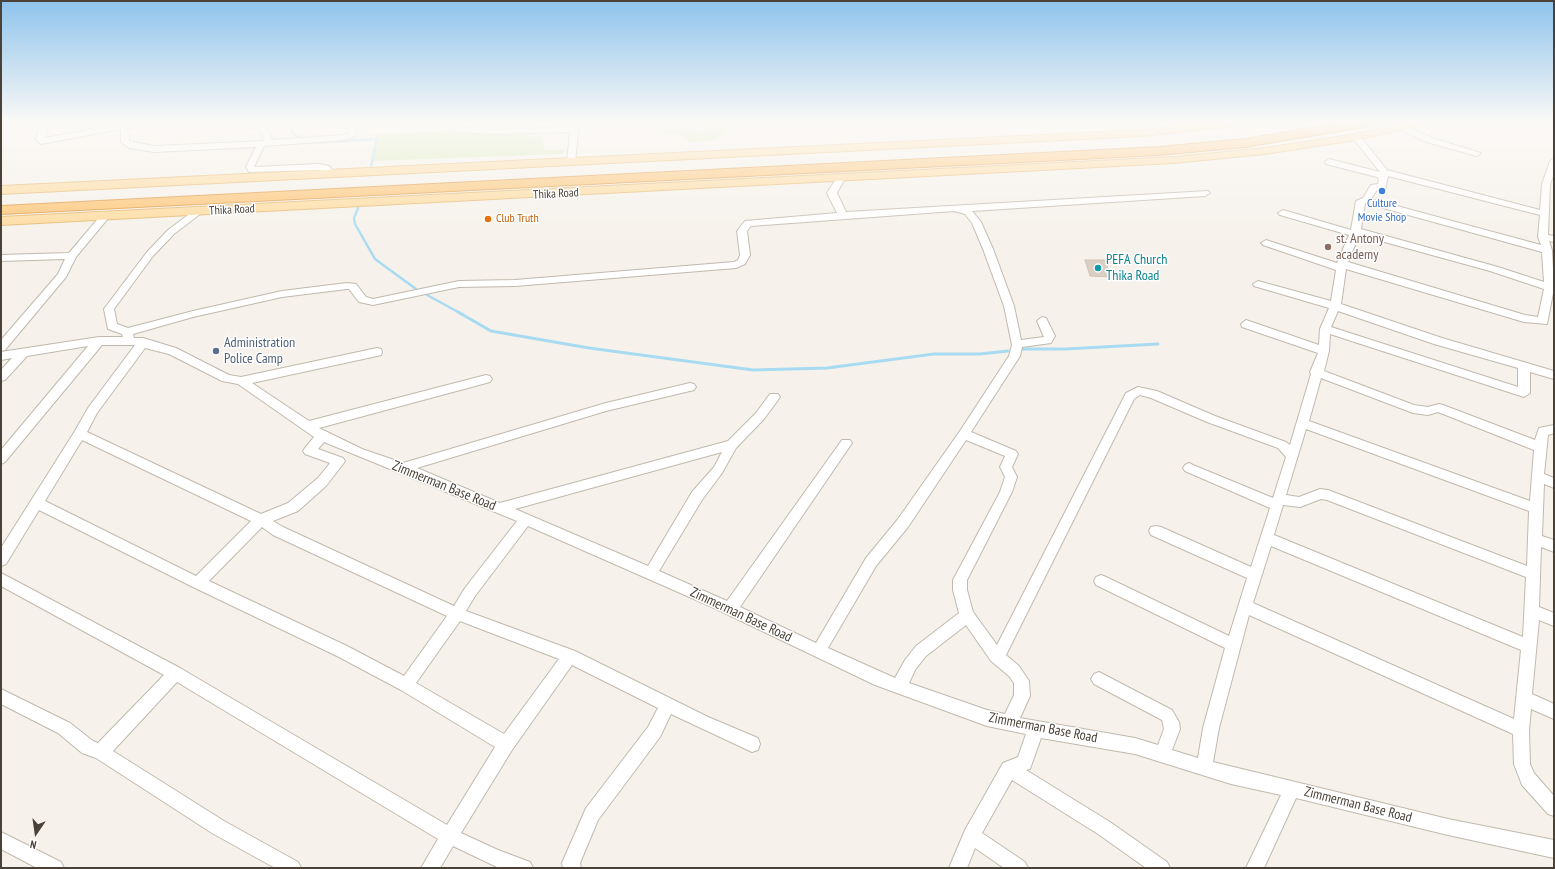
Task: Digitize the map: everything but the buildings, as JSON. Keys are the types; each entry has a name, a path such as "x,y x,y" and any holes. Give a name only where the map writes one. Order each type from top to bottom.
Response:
{"highway":[{"name":"Thika Road","path":"1,200 724,164"},
{"name":"Thika Road","path":"1,210 926,164"}],"main road":[{"path":"1,190 330,172 534,164"},
{"name":"Thika Road","path":"1,221 1096,164"}],"street":[{"path":"252,164 250,167 252,170 319,167 326,168 330,172"},
{"path":"1335,164 1544,216 1554,220"},
{"path":"1366,200 1374,187 1382,187 1383,175 1375,164"},
{"path":"1266,243 1538,322 1543,321 1549,319 1547,250 1543,237 1546,184 1553,166"},
{"path":"841,178 832,194 843,215"},
{"path":"1,356 128,336 193,314 282,294 352,286 363,300 373,302 459,284 515,283 736,265 742,262 745,255 742,231 748,223 843,215 1205,193"},
{"path":"1204,768 1211,728 1233,645 1256,576 1266,538 1303,423 1316,372 1324,351 1325,329 1335,306 1339,290 1341,266 1355,233 1358,206 1360,201 1366,200 1547,250"},
{"path":"819,651 871,562 903,523 964,434 1014,356 1017,344 1009,306 988,250 971,215 960,209"},
{"name":"Zimmerman Base Road","path":"199,211 171,232 150,254 109,308 112,326 128,336 172,351 226,378 241,382 322,436 358,452 403,468 526,519 730,609 880,680 987,718 1036,729 1135,746 1231,776 1292,789 1448,828 1554,849"},
{"path":"1283,213 1494,269 1549,287"},
{"path":"1,347 62,274 72,256 105,216"},
{"path":"1543,237 1554,240"},
{"path":"1,258 72,256"},
{"path":"1258,284 1335,306 1524,367 1554,375"},
{"path":"1017,344 1047,340 1050,336 1042,321"},
{"path":"1246,324 1324,351"},
{"path":"1325,329 1524,393 1524,367"},
{"path":"1,460 98,341"},
{"path":"1,560 80,434 92,411 143,342"},
{"path":"1,377 24,352"},
{"path":"241,382 377,352"},
{"path":"1316,372 1413,409 1428,411 1438,408 1540,447"},
{"path":"309,426 486,379"},
{"path":"403,468 442,455 606,407 690,387"},
{"path":"996,656 1126,403 1138,391 1153,394 1211,419 1269,439 1282,445 1290,452 1292,457"},
{"path":"650,574 697,496 718,470 732,445 760,416 774,397"},
{"path":"1303,423 1536,508"},
{"path":"1554,429 1543,431 1540,447 1531,635 1521,730 1522,764 1528,779 1554,808"},
{"path":"80,434 261,520 278,531 457,614 570,656 752,744"},
{"path":"964,434 1012,454 1006,467 1011,477 1006,492 960,580 960,590 967,615 996,656 1014,670 1021,681 1022,696 1009,723"},
{"path":"198,583 261,520 293,507 322,482 339,461 309,451 322,436"},
{"path":"730,609 846,443"},
{"path":"500,508 732,445"},
{"path":"1189,468 1278,502 1300,502 1320,494 1328,495 1533,574"},
{"path":"1539,477 1554,482"},
{"path":"37,503 198,583 342,650 406,685 506,744"},
{"path":"406,685 457,614 470,592 526,519"},
{"path":"1156,531 1256,576"},
{"path":"1266,538 1529,646"},
{"path":"1535,539 1554,546"},
{"path":"1,580 175,673 450,836 495,858 524,868"},
{"path":"1101,581 1233,645"},
{"path":"1246,607 1521,730"},
{"path":"1532,610 1554,620"},
{"path":"900,686 910,665 921,651 967,615"},
{"path":"430,868 506,744 570,656"},
{"path":"101,752 175,673"},
{"path":"1099,679 1163,712 1169,717 1172,729 1162,754"},
{"path":"1,696 64,728 88,747 101,752 218,827 292,868"},
{"path":"1524,698 1554,712"},
{"path":"572,868 571,863 592,814 654,732 668,704"},
{"path":"958,868 971,836 1009,768 1024,764 1036,729"},
{"path":"1009,768 1104,828 1161,868"},
{"path":"1255,868 1292,789"},
{"path":"971,836 1019,868"},
{"path":"1,840 55,868"}],"waterway":[{"path":"358,208 354,218 355,224 375,259 416,289"},
{"path":"427,295 460,313"},
{"path":"458,312 491,331 589,348 753,370 827,368 934,354 980,354 1008,351"},
{"path":"1023,349 1065,349 1158,344"}],"place":[{"name":"Culture Movie Shop","path":"1382,191"},
{"name":"Club Truth","path":"488,219"},
{"name":"st. Antony academy","path":"1328,247"},
{"name":"PEFA Church Thika Road","path":"1098,268"},
{"name":"Administration Police Camp","path":"216,351"}]}
